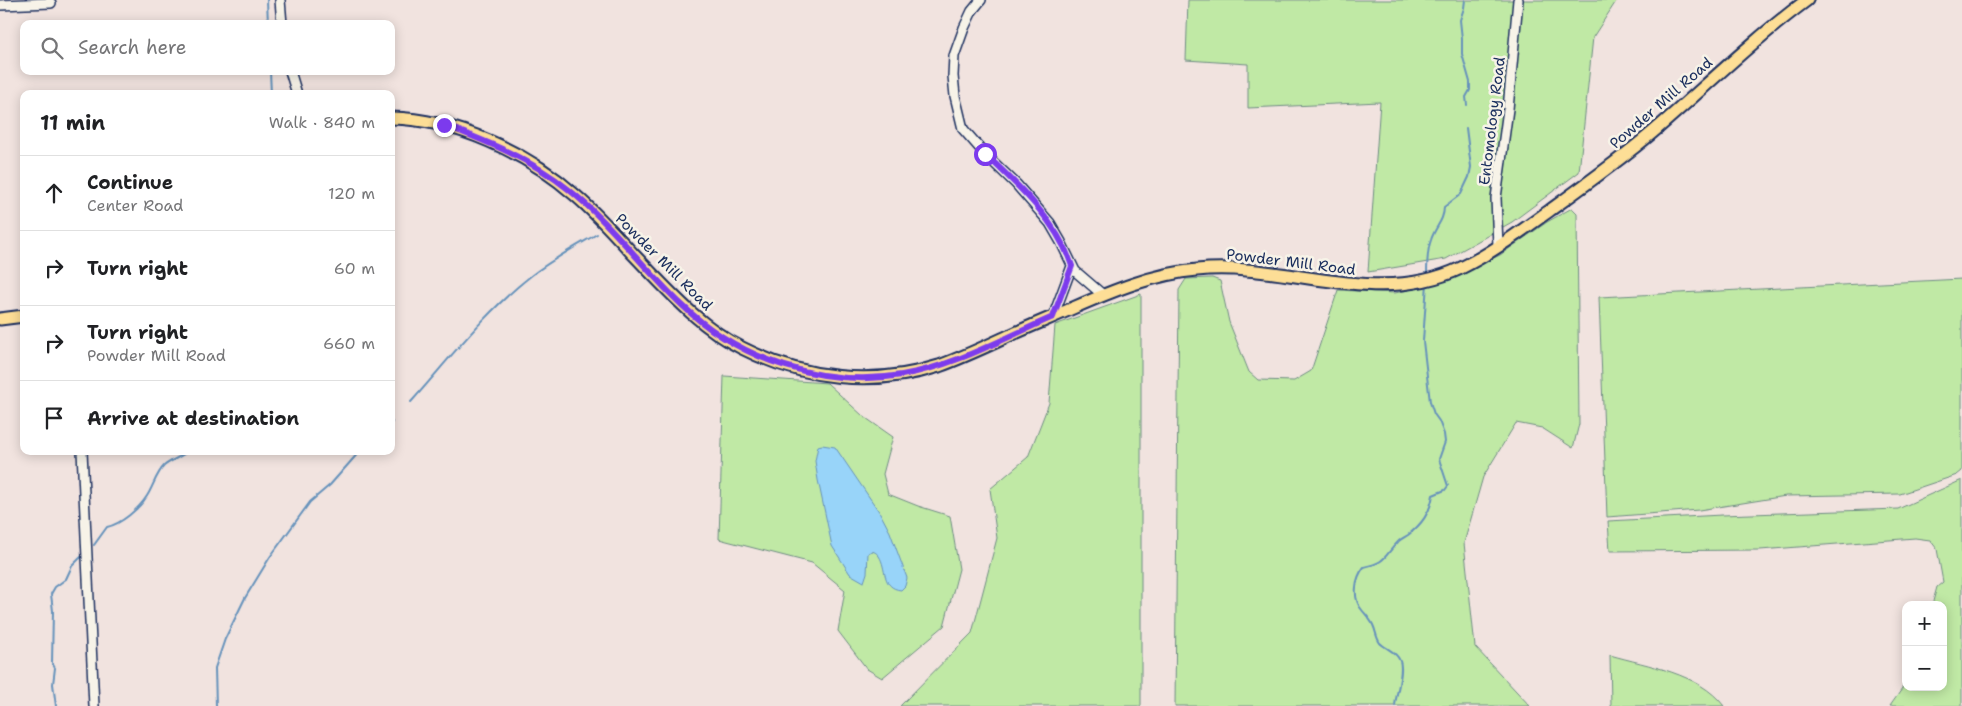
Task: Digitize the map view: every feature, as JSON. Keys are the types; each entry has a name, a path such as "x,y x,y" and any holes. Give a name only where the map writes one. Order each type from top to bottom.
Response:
{"main road":[{"name":"Powder Mill Road","path":"395,118 444,125 492,143 535,166 578,197 682,306 710,328 744,350 788,368 846,378 874,378 936,367 1103,295 1165,275 1217,268 1249,269 1365,286 1404,284 1427,280 1464,267 1498,246 1619,160 1776,23 1807,0"},
{"path":"0,319 20,316"}],"street":[{"path":"280,0 282,20"},
{"path":"981,0 964,28 954,56 955,96 963,128 970,139 1016,184 1050,223 1062,242 1072,266 1103,295"},
{"name":"Entomology Road","path":"1498,246 1496,198 1509,99 1518,0"},
{"path":"0,5 52,3"},
{"path":"291,75 296,90"},
{"path":"1053,317 1072,266"},
{"path":"82,455 94,706"}],"green space":[{"path":"1188,0 1617,0 1593,37 1579,172 1512,222 1446,259 1368,272 1380,102 1248,108 1248,64 1186,60"},
{"path":"1572,208 1577,213 1579,424 1573,448 1542,428 1516,423 1483,477 1464,543 1475,647 1530,706 1175,706 1179,290 1186,279 1212,278 1220,281 1229,322 1249,372 1258,380 1294,381 1311,371 1338,290 1395,293 1440,283 1500,255 1547,222"},
{"path":"1962,279 1962,471 1957,475 1900,494 1786,496 1699,510 1607,517 1599,297"},
{"path":"1141,294 1141,706 900,706 972,633 997,538 990,489 1028,457 1049,403 1055,325"},
{"path":"724,376 827,383 863,416 893,437 883,474 888,494 950,516 959,569 944,626 882,678 867,669 838,631 845,590 812,563 719,539"},
{"path":"1962,480 1962,706 1890,706 1902,689 1902,691 1947,691 1947,601 1933,601 1937,587 1943,582 1937,549 1930,540 1915,538 1760,550 1610,551 1608,521 1898,509"},
{"path":"1610,655 1656,667 1687,678 1713,695 1724,706 1611,706"}],"water":[{"path":"818,446 835,447 880,513 890,532 907,578 905,586 901,590 890,586 887,582 881,561 876,553 872,551 868,553 867,573 864,582 850,574 832,546 815,461"}],"waterway":[{"path":"267,0 268,20"},
{"path":"1465,0 1460,20 1462,54 1470,82 1470,90 1466,97 1467,105"},
{"path":"270,75 271,90"},
{"path":"1427,276 1427,258 1430,244 1443,216 1444,207 1461,194 1469,177 1471,167 1466,128"},
{"path":"411,402 469,336 515,289 564,253 597,234"},
{"path":"1395,706 1400,677 1400,661 1396,655 1379,641 1372,623 1359,605 1356,588 1358,577 1364,567 1381,561 1399,541 1417,527 1425,518 1433,495 1445,490 1448,486 1439,459 1445,442 1444,434 1430,402 1423,341 1427,283"},
{"path":"94,545 107,527 124,519 139,506 164,466 182,455"},
{"path":"216,706 215,668 225,639 245,598 270,557 310,502 330,485 356,455"},
{"path":"56,706 53,684 55,668 52,663 53,611 51,594 55,587 66,579 72,566 81,557"}],"route":[{"path":"444,125 480,138 518,156 568,188 606,224 682,306 728,341 744,350 788,368 846,378 887,377 936,367 1053,317 1072,266 1067,253 1050,223 1039,209 985,154"}]}
